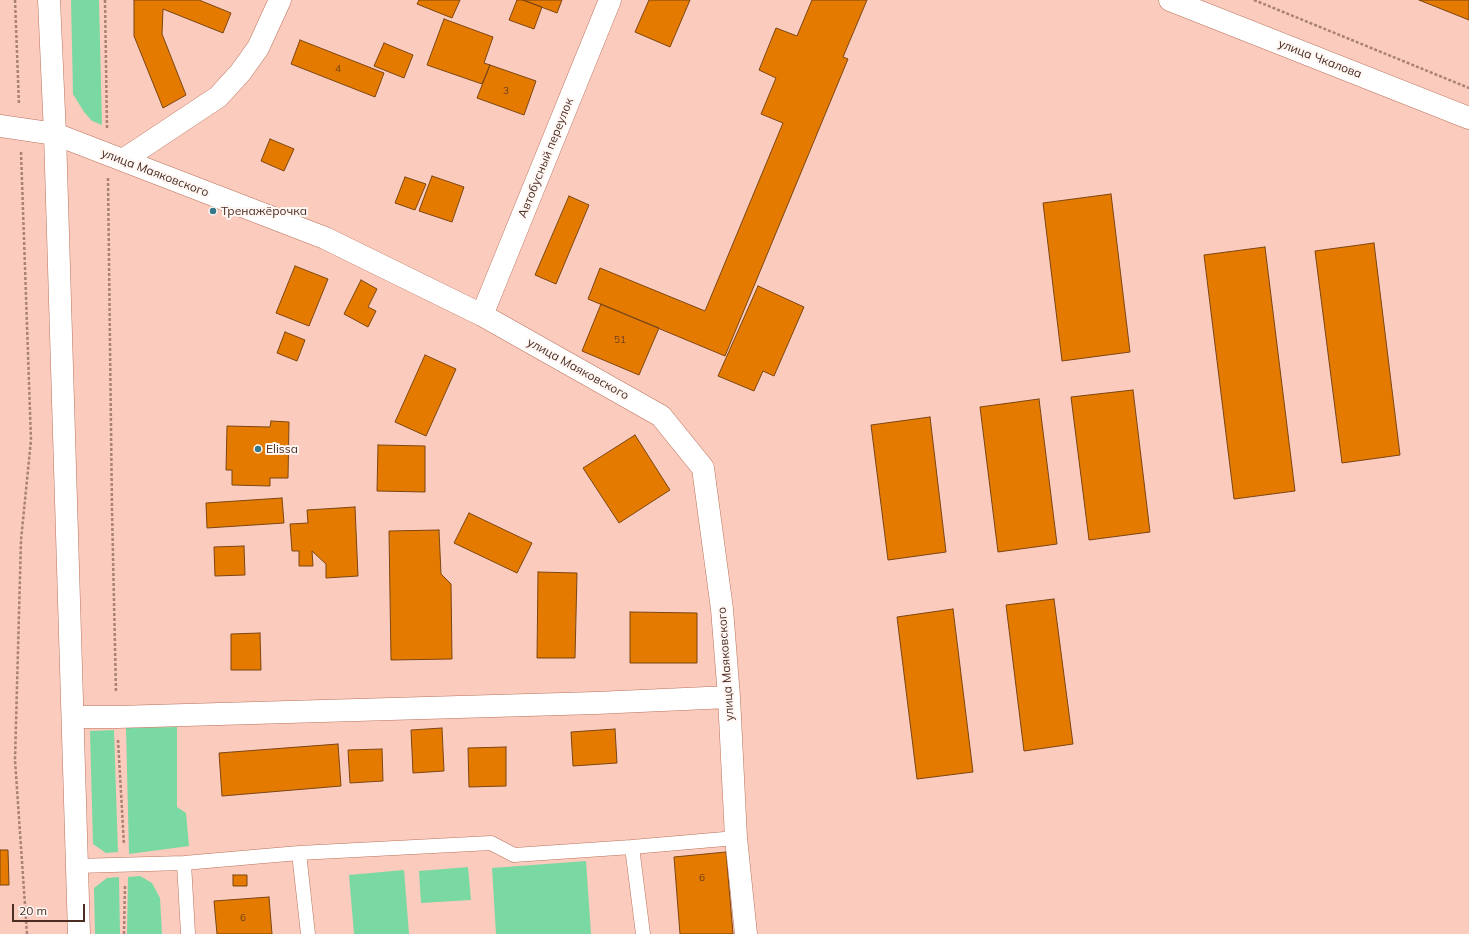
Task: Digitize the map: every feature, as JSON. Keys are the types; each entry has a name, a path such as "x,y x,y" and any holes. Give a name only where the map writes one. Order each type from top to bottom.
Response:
{"street":[{"path":"49,0 55,134 79,934"},
{"path":"115,157 218,97 240,73 258,48 280,0"},
{"name":"Автобусный переулок","path":"482,315 610,0"},
{"name":"улица Чкалова","path":"1170,0 1469,118"},
{"name":"улица Маяковского","path":"10,128 55,134 325,238 482,315 661,416 703,468 722,609 729,698 736,838 746,934"},
{"path":"73,717 596,704 729,698"}],"lane":[{"path":"77,866 184,863 299,853 491,843 514,854 632,847 736,838"},
{"path":"632,847 643,934"},
{"path":"299,853 308,934"},
{"path":"184,863 188,934"}],"path":[{"path":"16,0 10,128 31,440 21,540 16,760 27,934"},
{"path":"105,0 115,157 112,510 117,717 125,864 124,934"},
{"path":"1254,0 1469,88"}],"green space":[{"path":"71,0 99,0 102,125 92,121 84,112 73,94"},
{"path":"177,727 177,807 186,813 189,846 129,854 126,728"},
{"path":"114,730 118,852 106,853 93,844 90,731"},
{"path":"586,861 591,934 496,934 492,868"},
{"path":"468,867 471,900 421,903 419,871"},
{"path":"404,870 409,934 354,934 349,875"},
{"path":"140,876 152,883 160,898 162,934 127,934 128,877"},
{"path":"119,877 120,934 95,934 94,888 107,878"}],"building":[{"path":"134,0 199,0 231,13 223,33 163,9 162,34 186,95 163,108 134,36"},
{"path":"419,0 460,0 452,18 417,4"},
{"path":"517,0 523,0 542,7 534,29 509,20"},
{"path":"523,0 562,0 557,13"},
{"path":"649,0 690,0 670,47 635,32"},
{"path":"812,0 867,0 843,57 848,59 725,356 588,299 600,268 705,311 783,123 761,114 776,78 759,70 776,28 797,36"},
{"path":"1419,0 1469,0 1469,20"},
{"path":"444,19 493,37 484,63 490,65 482,84 427,65"},
{"path":"300,40 384,73 375,97 291,64"},
{"path":"384,43 413,55 404,78 374,66"},
{"path":"490,65 536,81 524,115 477,98"},
{"path":"270,139 294,149 284,171 261,161"},
{"path":"432,176 464,187 452,222 419,211"},
{"path":"405,177 426,184 415,210 395,203"},
{"path":"1111,194 1130,352 1062,361 1043,203"},
{"path":"569,196 589,205 556,284 535,275"},
{"path":"1374,243 1400,455 1342,463 1315,251"},
{"path":"1265,247 1295,491 1234,499 1204,255"},
{"path":"295,266 328,279 309,326 276,313"},
{"path":"361,280 377,289 368,307 376,311 368,327 344,314"},
{"path":"758,286 804,307 774,376 763,371 754,391 718,376"},
{"path":"601,304 659,328 639,375 582,351"},
{"path":"285,332 305,340 297,361 277,353"},
{"path":"425,355 456,369 426,436 395,422"},
{"path":"1133,390 1150,532 1089,540 1071,397"},
{"path":"1039,399 1057,544 998,552 980,407"},
{"path":"930,417 946,552 888,560 871,425"},
{"name":"Elissa","path":"271,421 289,422 288,478 270,478 270,486 232,485 232,470 226,470 227,426 270,427"},
{"path":"635,435 670,490 619,523 583,468"},
{"path":"378,445 425,446 425,492 377,491"},
{"path":"282,498 284,523 207,528 206,503"},
{"path":"355,507 358,576 326,578 326,564 312,551 313,566 299,566 299,551 292,551 290,524 308,523 307,510"},
{"path":"469,513 532,543 517,573 454,543"},
{"path":"439,530 441,574 451,584 452,659 391,660 389,531"},
{"path":"244,546 245,575 215,576 214,547"},
{"path":"538,572 577,573 575,658 537,658"},
{"path":"1054,599 1073,744 1024,751 1006,605"},
{"path":"953,609 973,772 917,779 897,617"},
{"path":"630,612 697,613 697,663 630,663"},
{"path":"260,633 261,670 231,670 231,634"},
{"path":"442,728 444,771 413,773 411,730"},
{"path":"615,729 617,763 573,766 571,732"},
{"path":"338,744 341,786 222,796 219,753"},
{"path":"506,747 506,786 469,787 468,748"},
{"path":"382,749 383,781 350,783 348,750"},
{"path":"0,850 8,850 9,885 0,885"},
{"path":"726,852 733,934 680,934 674,857"},
{"path":"233,875 247,875 247,886 233,886"},
{"path":"269,897 272,934 217,934 214,901"}],"place":[{"name":"Тренажёрочка","path":"213,211"},
{"name":"Elissa","path":"258,449"}]}
